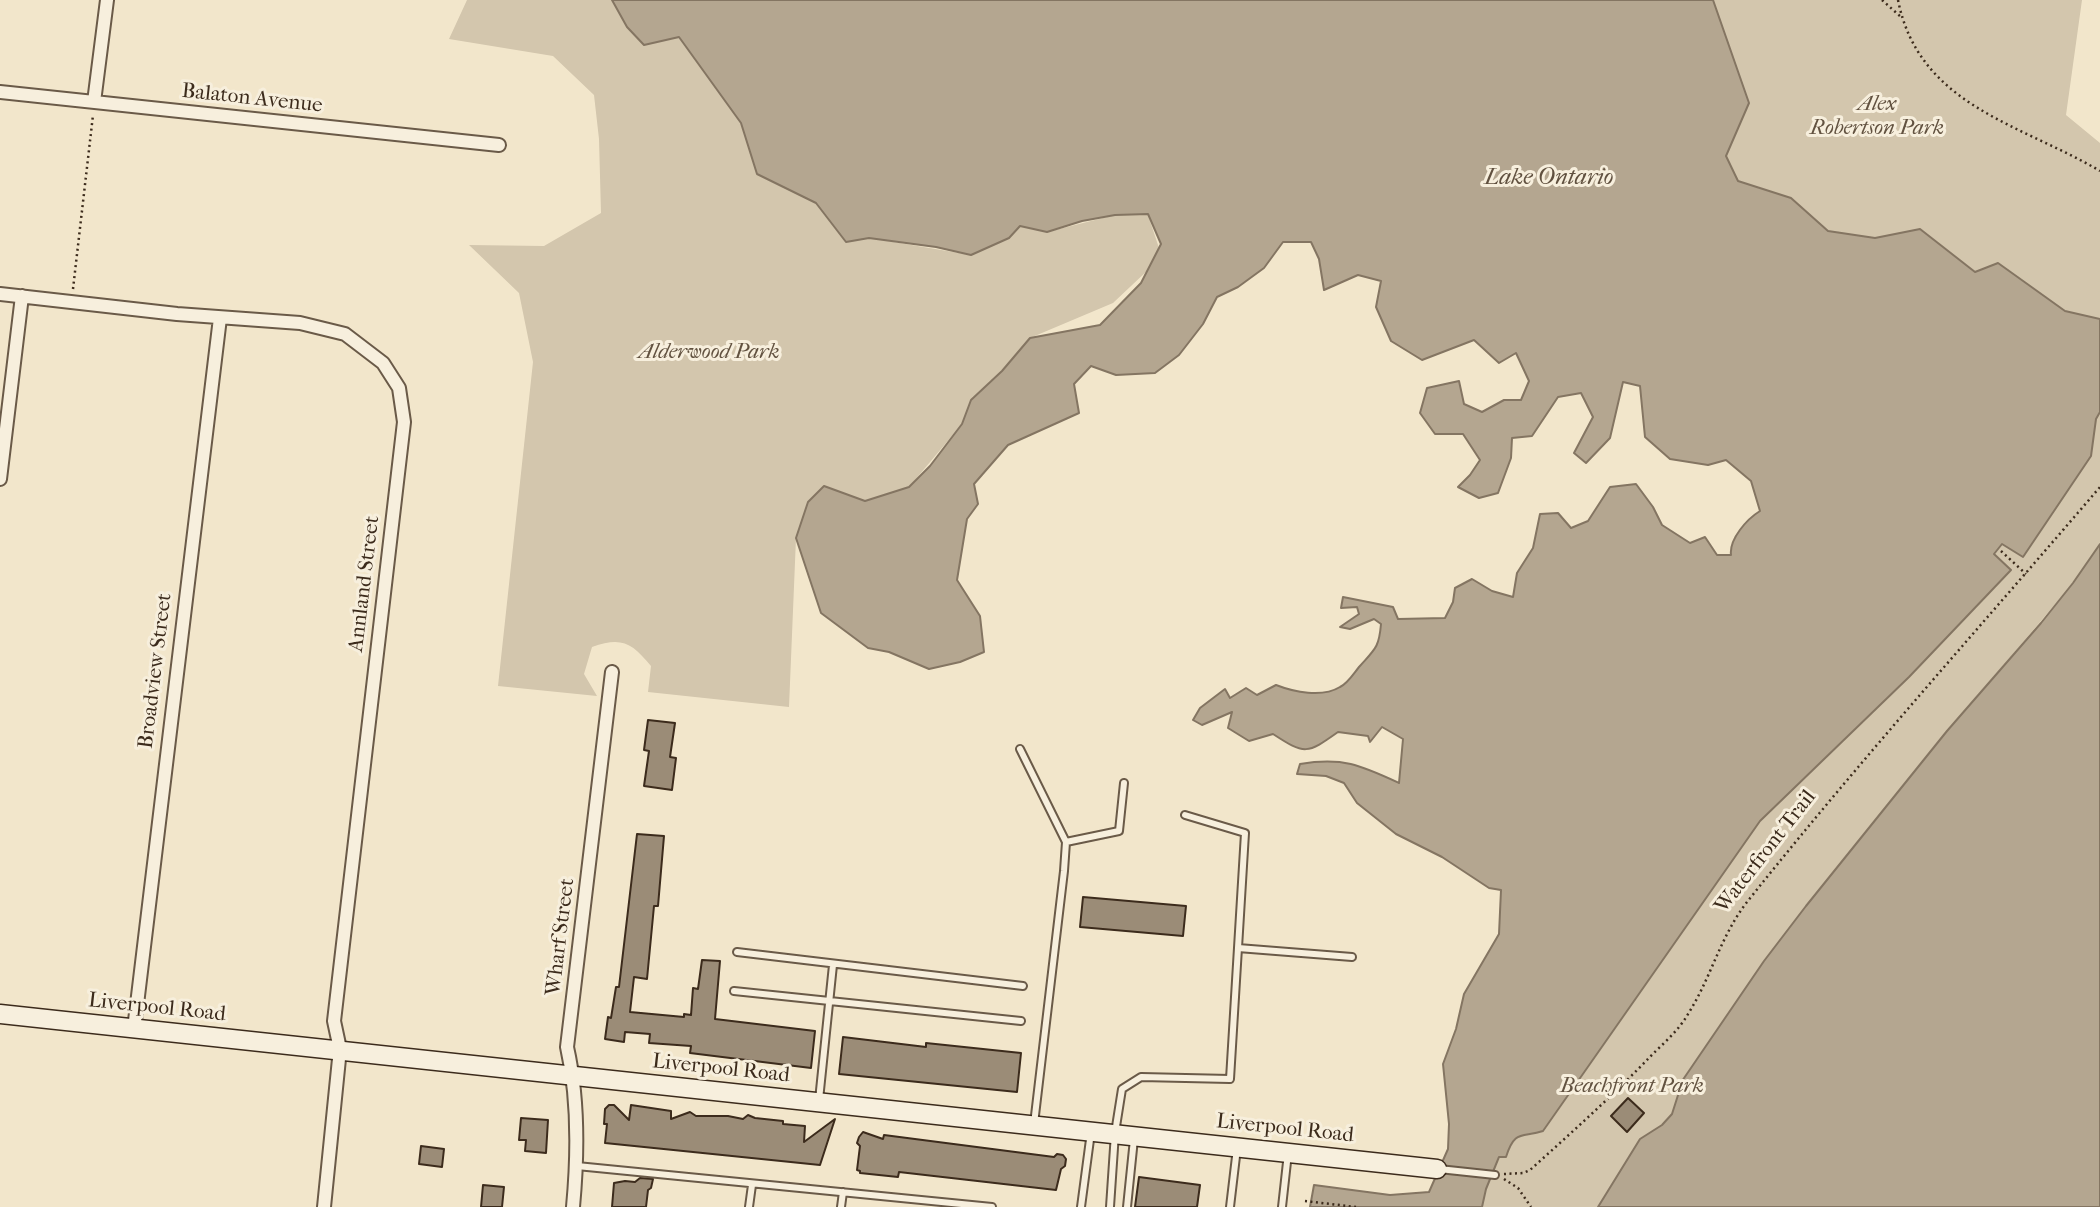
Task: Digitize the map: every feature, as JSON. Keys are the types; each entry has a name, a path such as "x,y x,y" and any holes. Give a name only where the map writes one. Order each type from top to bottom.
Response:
{"street":[{"path":"94,102 107,0"},
{"name":"Balaton Avenue","path":"0,92 499,145"},
{"name":"Annland Street","path":"0,294 219,318 299,323 345,334 383,363 399,388 404,422 334,1021 340,1049 324,1207"},
{"path":"0,479 22,296"},
{"name":"Broadview Street","path":"134,1029 219,318"},
{"name":"Wharf Street","path":"573,1207 577,1166 573,1077 567,1047 612,672"},
{"name":"Liverpool Road","path":"0,1014 1437,1169"}],"lane":[{"path":"1020,749 1066,842 1034,1125"},
{"path":"1066,842 1119,831 1125,783"},
{"path":"1110,1207 1115,1133 1122,1089 1142,1077 1230,1079 1245,833 1185,816"},
{"path":"1238,948 1353,957"},
{"path":"737,952 1023,986"},
{"path":"819,1101 833,965"},
{"path":"734,991 1021,1021"},
{"path":"1081,1207 1091,1131"},
{"path":"1127,1207 1135,1135"},
{"path":"1230,1207 1237,1147"},
{"path":"1282,1207 1288,1153"},
{"path":"577,1166 843,1192 925,1204 992,1207"},
{"path":"1437,1169 1494,1175"},
{"path":"749,1207 752,1185"},
{"path":"841,1207 843,1192"}],"path":[{"path":"1882,0 1901,17"},
{"path":"1898,0 1901,17 1915,45 1942,83 1965,101 2000,122 2100,171"},
{"path":"72,303 94,102"},
{"name":"Waterfront Trail","path":"1494,1175 1530,1170 1601,1107 1679,1027 1697,999 1728,929 1741,909 1858,765 2100,487"},
{"path":"2001,551 2026,574"},
{"path":"1494,1175 1518,1188 1531,1207"},
{"path":"1305,1201 1356,1207"}],"green space":[{"name":"Alderwood Park","path":"467,0 612,0 627,27 679,37 741,123 757,174 816,203 846,242 870,238 971,255 1020,226 1047,232 1115,215 1148,215 1159,248 1148,270 1113,303 1030,338 1002,371 971,400 962,424 909,487 865,501 824,486 808,502 796,538 789,707 648,692 651,666 632,647 619,642 592,647 584,674 597,696 498,686 533,362 519,293 469,245 544,246 601,213 599,139 594,95 553,56 449,39"},
{"name":"Alex Robertson Park","path":"1656,0 2082,0 2066,115 2100,143 2100,334 1754,228"},
{"name":"Beachfront Park","path":"2100,412 2100,544 2073,583 1947,732 1764,961 1680,1083 1680,1092 1672,1114 1662,1125 1640,1139 1598,1207 1482,1207 1486,1189 1500,1157 1506,1157 1513,1142 1520,1136 1544,1131 1760,821 1909,677 2011,571 1993,555 2002,544 2024,556 2091,456 2096,418"}],"water":[{"name":"Lake Ontario","path":"612,0 1713,0 1749,103 1726,156 1738,181 1791,198 1828,231 1875,238 1920,229 1975,272 1998,263 2065,311 2100,319 2100,412 2096,419 2091,456 2023,557 2002,544 1994,554 2011,570 1909,677 1760,821 1543,1131 1516,1138 1506,1157 1499,1157 1482,1207 1310,1207 1314,1185 1390,1195 1429,1192 1448,1149 1449,1124 1443,1064 1456,1029 1464,994 1499,934 1501,890 1489,888 1442,857 1396,834 1357,803 1344,783 1326,776 1297,774 1300,764 1340,762 1362,767 1399,783 1403,739 1382,727 1370,742 1368,736 1338,732 1319,745 1306,749 1292,746 1273,734 1249,741 1228,728 1232,712 1202,725 1193,720 1200,708 1225,689 1230,698 1246,688 1257,695 1276,685 1299,692 1317,693 1343,685 1375,648 1381,624 1374,619 1350,629 1340,627 1359,614 1357,607 1341,608 1343,597 1393,607 1398,619 1445,618 1453,602 1455,588 1472,579 1492,591 1513,597 1517,573 1533,548 1540,514 1558,513 1571,528 1588,521 1610,487 1636,484 1662,525 1690,543 1705,537 1717,555 1731,555 1733,542 1740,530 1760,511 1751,481 1726,460 1708,465 1670,459 1645,437 1640,386 1623,382 1610,438 1586,463 1574,453 1593,417 1581,393 1558,397 1532,436 1512,438 1511,458 1498,493 1479,498 1458,487 1480,460 1463,434 1435,434 1420,413 1427,388 1459,381 1464,404 1482,412 1504,400 1521,400 1529,381 1516,353 1499,363 1474,340 1422,360 1391,341 1376,307 1381,281 1358,275 1324,290 1319,259 1311,242 1283,242 1264,268 1238,287 1217,297 1203,324 1179,355 1155,373 1116,375 1091,366 1074,384 1079,413 1008,445 974,484 978,504 967,519 957,580 980,616 984,652 960,662 929,669 889,652 868,648 821,613 796,538 808,502 824,486 865,501 909,487 930,466 962,424 971,400 1002,371 1030,338 1100,325 1141,283 1161,244 1148,214 1115,215 1082,221 1047,232 1020,226 1009,238 971,255 936,247 869,238 846,242 816,203 757,174 741,123 679,37 644,45 627,27"},
{"path":"2100,544 2100,1207 1598,1207 1640,1139 1662,1125 1672,1114 1680,1084 1764,961 1947,731 2041,623"}],"building":[{"path":"648,720 675,723 670,757 676,758 672,790 644,786 649,751 644,750"},
{"path":"637,834 664,836 658,906 654,906 647,979 634,977 630,1012 684,1017 684,1014 691,1015 693,988 698,989 702,960 720,961 715,1019 815,1031 811,1068 690,1053 691,1046 649,1043 650,1034 625,1032 624,1042 605,1039 616,987 619,987"},
{"path":"1083,897 1186,906 1183,936 1080,927"},
{"path":"843,1037 926,1047 926,1043 1021,1053 1017,1092 839,1074"},
{"path":"1628,1098 1644,1113 1627,1132 1611,1116"},
{"path":"614,1105 629,1120 631,1105 671,1111 671,1119 690,1112 696,1116 743,1119 748,1115 783,1121 783,1124 805,1126 804,1142 835,1119 820,1165 605,1143 605,1109"},
{"path":"521,1118 548,1120 546,1153 525,1151 526,1140 519,1140"},
{"path":"863,1132 883,1139 884,1135 1054,1157 1057,1154 1063,1155 1066,1159 1065,1166 1061,1169 1056,1190 899,1172 898,1177 860,1173 857,1170 860,1146 857,1143"},
{"path":"421,1146 444,1149 442,1167 419,1164"},
{"path":"1139,1177 1200,1185 1197,1207 1135,1207"},
{"path":"640,1178 653,1179 648,1190 646,1207 612,1207 614,1183 635,1182"},
{"path":"483,1185 504,1187 502,1207 481,1207"}]}
